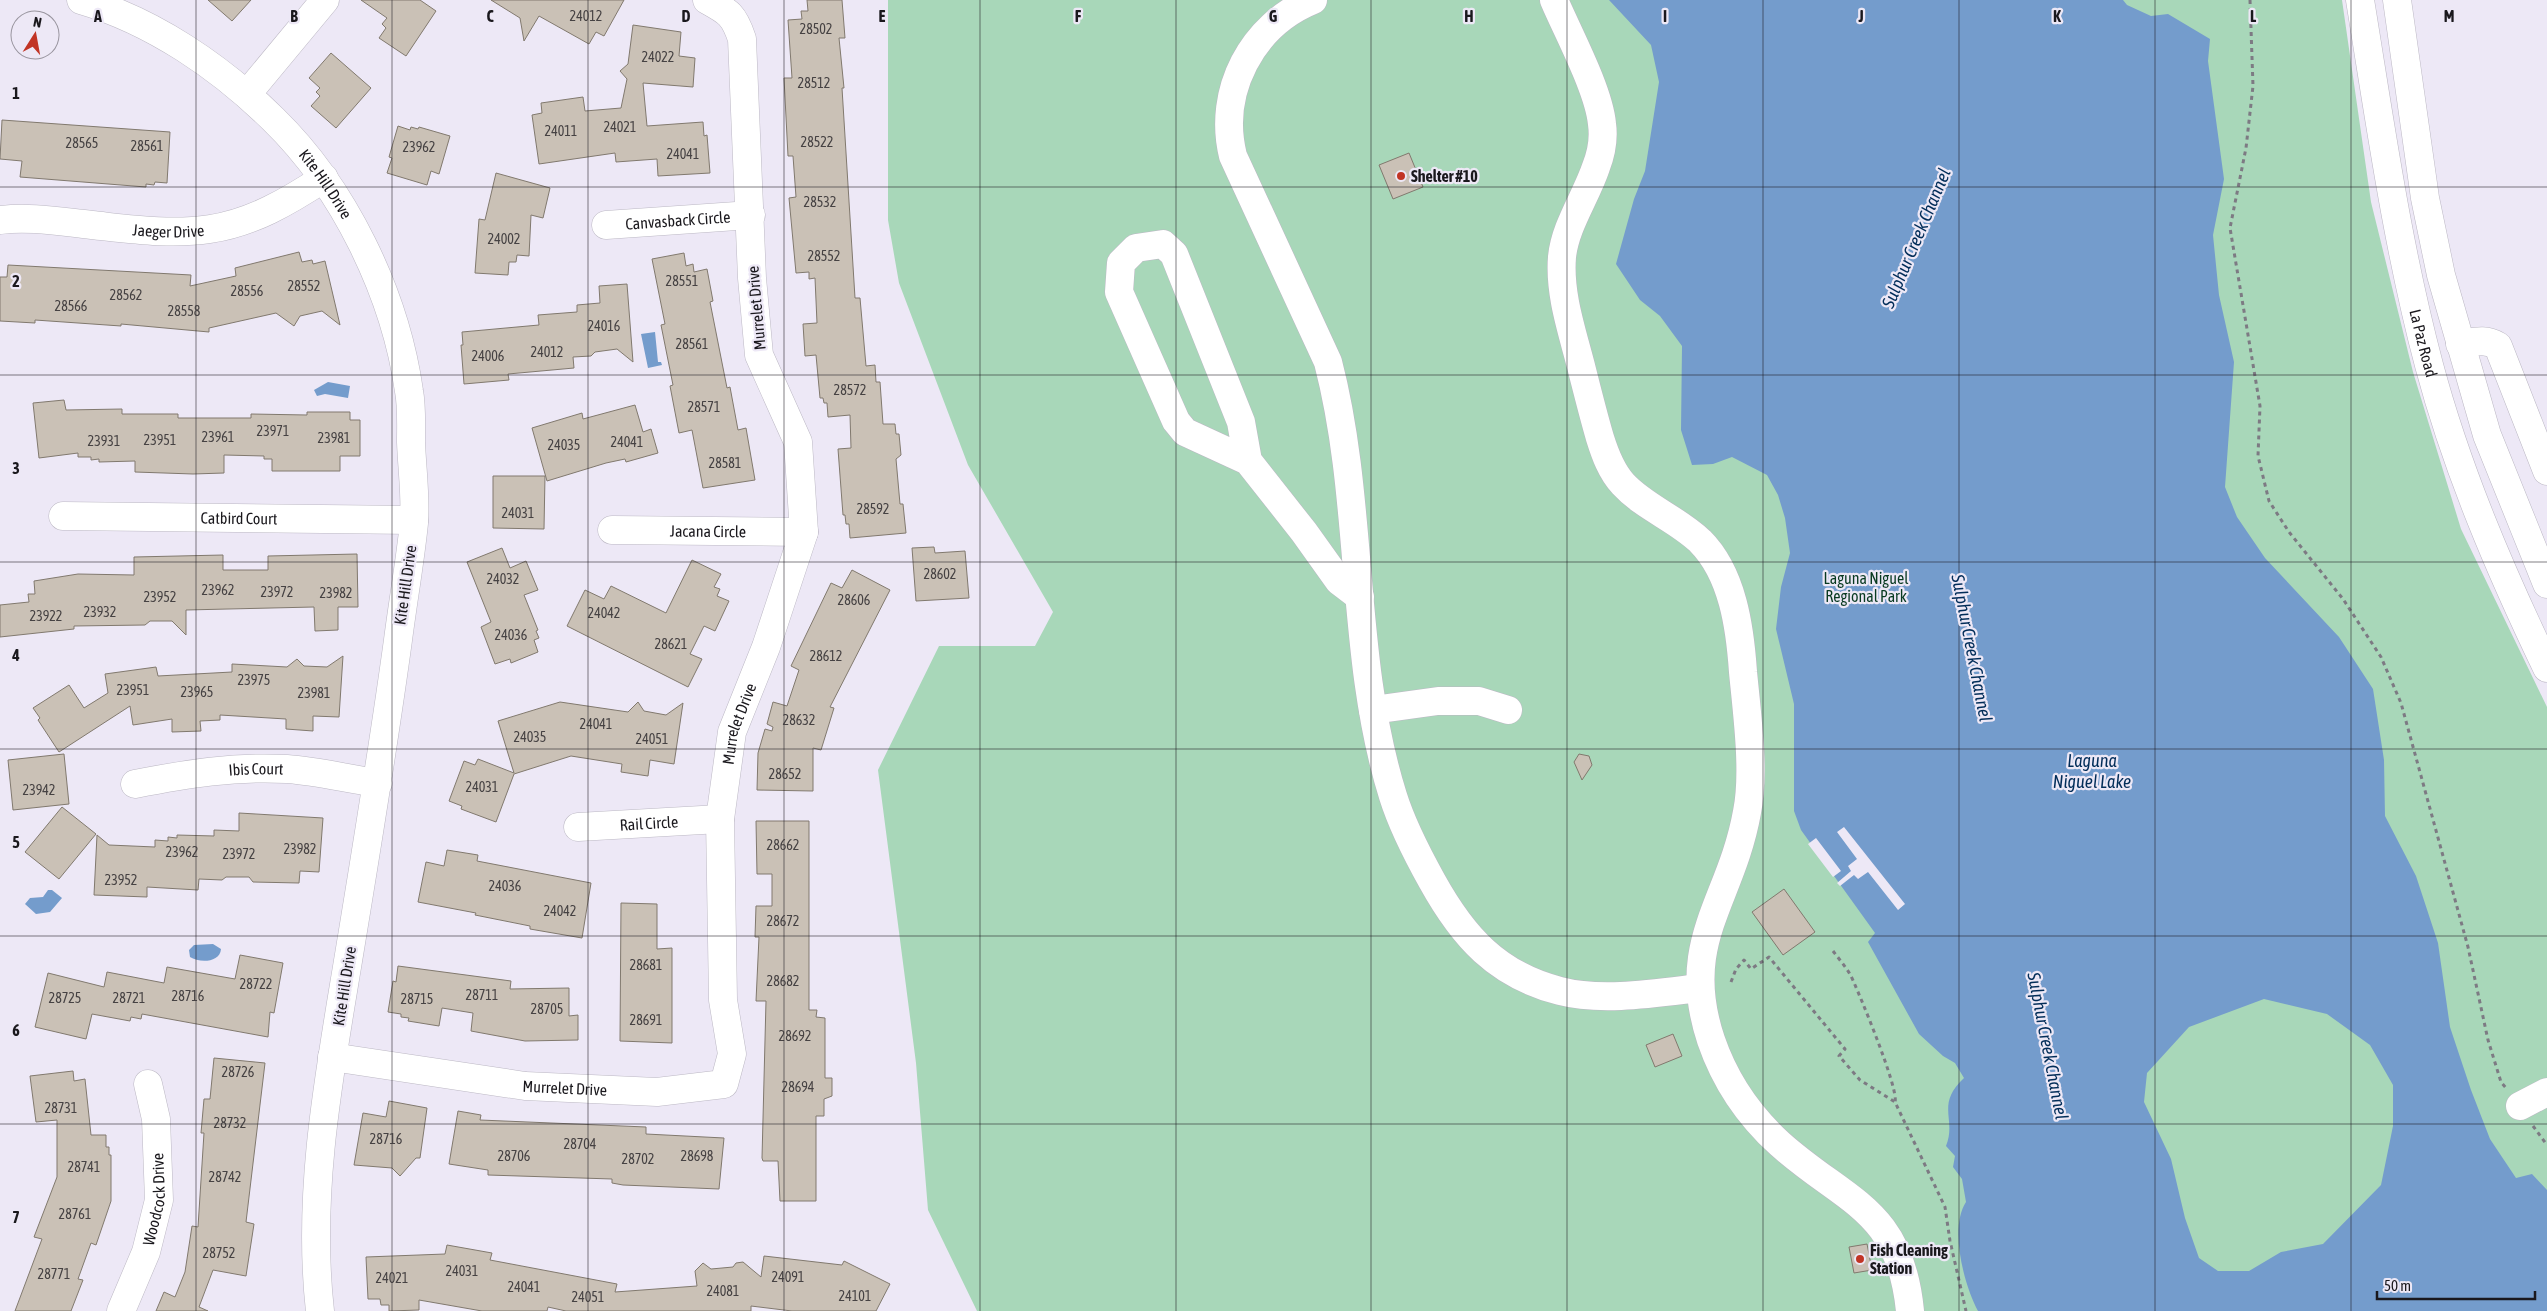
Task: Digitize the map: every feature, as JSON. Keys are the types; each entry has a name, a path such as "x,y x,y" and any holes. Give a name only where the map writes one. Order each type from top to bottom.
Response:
{"street":[{"name":"Kite Hill Drive","path":"81,0 146,26 194,55 247,94 292,137 324,178 363,242 391,312 410,391 414,520 378,783 332,1057 315,1200 317,1283 320,1311"},
{"path":"247,94 325,0"},
{"name":"Murrelet Drive","path":"332,1057 525,1086 657,1092 724,1084 732,1054 723,1000 720,818 732,732 766,647 804,532 798,442 759,355 752,278 751,215 742,39 736,20 728,12 707,0"},
{"path":"1314,0 1287,13 1274,23 1262,36 1240,68 1228,108 1228,132 1233,156 1328,362 1342,427 1373,710 1393,798 1423,865 1448,909 1468,936 1497,964 1532,982 1578,995 1611,995 1700,988"},
{"path":"1554,0 1592,89 1602,122 1602,136 1597,165 1566,239 1562,264 1564,293 1572,330 1599,435 1610,465 1625,487 1688,531 1703,544 1711,556 1729,592 1741,649 1750,771 1748,806 1736,857 1703,942 1699,971 1700,988 1711,1039 1728,1080 1742,1103 1781,1145 1860,1203 1882,1226 1902,1267 1910,1311"},
{"name":"La Paz Road","path":"2360,0 2395,209 2429,365 2449,433 2475,505 2505,577 2547,668"},
{"path":"2373,77 2385,57 2378,0"},
{"name":"La Paz Road","path":"2397,0 2425,198 2441,275 2487,435 2547,584"},
{"name":"Jaeger Drive","path":"0,220 51,221 168,232 210,229 252,218 291,200 324,178"},
{"name":"Canvasback Circle","path":"606,225 751,215"},
{"path":"1248,461 1241,422 1174,254 1163,244 1136,248 1121,264 1119,292 1176,421 1185,432 1248,461 1304,532 1339,581 1360,597"},
{"path":"2460,344 2480,340 2498,346 2547,471"},
{"name":"Catbird Court","path":"63,516 414,520"},
{"name":"Jacana Circle","path":"612,530 804,532"},
{"path":"1373,710 1438,701 1479,701 1508,710"},
{"name":"Ibis Court","path":"135,784 200,771 248,768 288,769 378,783"},
{"name":"Rail Circle","path":"578,827 720,818"},
{"name":"Woodcock Drive","path":"121,1311 146,1252 159,1200 156,1119 148,1084"},
{"path":"2520,1106 2547,1092"}],"path":[{"path":"2250,0 2253,86 2246,148 2230,228 2236,275 2252,352 2260,406 2258,456 2269,501 2289,532 2343,599 2381,656 2401,704 2468,947 2488,1040 2502,1082 2547,1145"},
{"path":"1833,951 1850,974 1894,1088 1895,1102 1945,1207 1950,1241 1966,1311"},
{"path":"1731,982 1736,969 1744,960 1751,968 1769,957 1845,1049 1840,1056 1860,1080 1895,1102"}],"green space":[{"name":"Laguna Niguel Regional Park","path":"888,0 2342,0 2371,202 2413,372 2461,529 2547,707 2547,1311 977,1311 928,1210 916,1063 878,770 939,646 1035,646 1053,612 968,465 899,283 888,220"}],"water":[{"name":"Laguna Niguel Lake","path":"1609,0 2123,0 2127,5 2151,16 2168,14 2210,39 2208,61 2224,179 2213,235 2219,295 2234,362 2225,487 2237,517 2265,558 2339,637 2373,689 2384,760 2385,816 2416,876 2438,943 2450,1027 2471,1090 2490,1139 2516,1178 2532,1174 2547,1190 2547,1311 1978,1311 1968,1287 1960,1256 1959,1226 1961,1213 1966,1202 1962,1179 1953,1167 1955,1156 1946,1146 1949,1136 1948,1104 1950,1096 1964,1078 1955,1063 1943,1056 1919,1034 1868,942 1875,933 1801,830 1794,811 1794,704 1776,629 1781,587 1790,553 1785,518 1778,495 1767,475 1732,457 1713,464 1692,465 1681,430 1682,346 1660,316 1640,300 1616,264 1634,199 1645,171 1659,82 1651,45","holes":["2264,999 2327,1014 2370,1045 2393,1085 2393,1126 2381,1185 2323,1244 2281,1252 2249,1271 2218,1271 2199,1258 2185,1218 2171,1159 2144,1102 2147,1073 2189,1027"]},
{"path":"655,332 658,362 661,362 662,365 648,368 641,334"},
{"path":"328,382 350,386 348,398 325,394 317,396 314,390"},
{"path":"48,890 52,890 62,898 50,912 36,914 25,904 30,898 43,897"},
{"path":"213,944 221,949 217,957 204,961 190,957 189,950 194,945"}],"pier":[{"path":"1844,827 1905,904 1898,910 1868,872 1858,879 1854,875 1840,886 1837,883 1851,871 1848,866 1857,859 1837,832"},
{"path":"1816,838 1841,871 1833,877 1808,844"}],"building":[{"path":"208,0 251,0 232,21"},
{"path":"361,0 420,0 436,11 406,56 379,38 386,28 382,24 387,18"},
{"path":"491,0 624,0 604,36 596,32 589,44 539,16 524,41 520,18"},
{"path":"807,0 842,0 845,38 839,38 844,88 842,88 855,298 860,298 866,366 875,365 876,382 880,382 883,424 895,424 896,434 899,434 901,455 896,459 900,504 903,504 906,533 850,538 849,524 846,524 845,515 843,515 838,449 851,448 850,415 828,417 827,403 824,403 823,398 820,398 816,355 805,356 803,324 817,323 815,278 809,279 809,272 796,273 789,198 796,197 793,156 788,156 784,78 792,78 788,20 802,19 801,11 808,11"},
{"path":"633,25 681,32 679,56 695,58 693,87 643,83 647,126 703,122 704,136 707,135 710,173 658,176 657,159 616,162 615,153 539,164 532,115 542,113 541,103 583,97 585,111 621,108 627,79 620,71 628,64"},
{"path":"331,53 371,88 336,128 311,106 320,96 316,92 320,88 309,78"},
{"path":"2,120 170,132 167,183 155,182 154,185 146,184 146,187 20,177 22,161 0,159"},
{"path":"398,126 410,130 411,127 418,129 419,127 450,136 439,174 431,171 427,185 387,173 392,158 389,157"},
{"name":"Shelter #10","path":"1409,153 1423,187 1393,199 1379,165"},
{"path":"496,173 550,188 543,218 531,215 529,256 517,255 516,262 509,262 508,275 475,273 479,219 485,220"},
{"path":"299,252 302,262 312,260 313,264 325,261 340,325 322,311 300,316 294,326 276,313 209,328 209,332 121,324 121,326 35,320 35,323 0,321 0,277 7,277 8,265 191,275 190,286 236,276 235,268"},
{"path":"684,253 686,266 693,264 694,272 707,269 713,301 710,302 727,388 730,387 738,430 746,428 755,480 703,488 692,430 679,433 670,386 673,385 661,325 665,324 652,259"},
{"path":"627,284 633,362 617,349 595,352 591,356 573,357 574,368 508,374 509,380 464,384 462,332 539,325 538,315 577,312 577,305 600,303 599,286"},
{"path":"64,400 66,410 122,409 122,414 178,414 178,418 251,418 251,414 307,415 307,412 350,412 350,420 360,420 360,456 340,456 340,471 272,471 272,459 264,459 264,456 224,455 224,473 193,474 135,472 135,461 99,462 99,459 91,460 91,457 78,457 78,453 39,458 33,403"},
{"path":"635,405 643,432 651,429 658,453 626,462 625,459 606,463 547,481 532,428 582,413 583,419"},
{"path":"493,476 545,476 544,529 493,528"},
{"path":"934,547 935,553 965,551 969,598 916,601 912,548"},
{"path":"502,548 510,568 526,561 538,590 524,595 538,630 536,631 539,638 534,640 538,652 511,663 510,659 495,664 481,627 491,622 467,562"},
{"path":"357,554 358,607 338,607 338,630 315,631 314,607 186,610 186,635 172,621 150,621 145,625 74,626 74,629 0,637 0,605 29,602 28,594 35,594 34,581 78,574 134,575 134,557 223,555 223,570 268,570 268,556"},
{"path":"692,560 721,574 714,587 720,589 717,596 729,601 715,631 704,626 690,654 702,659 688,687 567,626 585,590 604,599 611,586 666,613"},
{"path":"852,570 890,590 830,707 834,708 821,750 813,748 813,791 757,790 758,753 765,729 772,731 773,727 767,724 773,702 787,706 799,670 791,666 831,583 842,588"},
{"path":"343,656 339,717 313,716 313,731 286,729 286,719 220,715 220,720 200,721 201,731 172,732 172,719 133,725 130,706 59,752 38,720 40,718 33,708 69,685 84,708 108,693 105,674 156,667 158,676 232,672 232,664 287,667 297,659 304,666 327,667"},
{"path":"560,702 628,712 638,702 644,711 666,715 683,703 674,764 650,760 648,776 621,772 622,764 571,756 514,774 496,822 461,809 462,806 449,801 464,761 475,765 478,759 514,773 498,721"},
{"path":"64,754 69,804 13,810 8,760"},
{"path":"1579,754 1589,756 1592,765 1582,780 1574,762"},
{"path":"62,807 96,834 59,879 25,852"},
{"path":"239,813 323,818 319,872 300,871 299,883 253,882 249,877 226,877 222,880 199,879 198,890 147,887 147,897 94,895 97,835 109,845 155,847 155,840 168,841 168,837 177,838 177,835 214,836 214,830 239,831"},
{"path":"756,821 809,821 809,1010 817,1010 816,1017 825,1018 825,1078 832,1078 832,1096 824,1099 824,1116 816,1116 816,1201 780,1201 778,1161 763,1161 762,1158 766,1001 756,1001 759,937 755,937 756,906 772,906 772,874 757,874"},
{"path":"447,850 478,855 477,861 591,883 582,938 530,929 530,926 418,902 426,862 444,866"},
{"path":"1784,889 1815,932 1783,955 1752,912"},
{"path":"621,903 657,904 657,949 672,948 672,1043 620,1041"},
{"path":"240,955 283,963 274,1013 270,1012 268,1037 142,1014 141,1019 131,1017 130,1021 92,1014 86,1039 35,1027 48,973 104,987 107,972 164,983 167,967 235,979"},
{"path":"398,966 511,981 510,989 569,988 569,1016 578,1015 578,1040 525,1041 471,1031 473,1013 442,1008 439,1026 408,1021 409,1018 401,1017 401,1014 388,1012 393,981 396,982"},
{"path":"1673,1034 1682,1056 1655,1067 1646,1045"},
{"path":"214,1058 265,1063 246,1222 254,1224 246,1276 213,1270 199,1307 208,1311 156,1311 164,1292 175,1297 185,1272 192,1226 198,1227 204,1133 201,1133 204,1099 210,1099"},
{"path":"73,1071 74,1081 85,1079 91,1135 106,1135 106,1147 109,1147 109,1155 111,1155 111,1201 96,1245 91,1243 78,1279 83,1280 71,1311 15,1311 42,1239 34,1237 57,1177 57,1120 36,1122 30,1076"},
{"path":"389,1101 427,1108 420,1158 416,1158 400,1176 392,1168 354,1165 363,1113 386,1117"},
{"path":"458,1111 481,1115 480,1120 646,1127 646,1134 724,1138 719,1189 623,1185 612,1183 612,1179 488,1175 488,1170 449,1164"},
{"name":"Fish Cleaning Station","path":"1867,1244 1872,1270 1854,1273 1849,1247"},
{"path":"447,1245 492,1253 490,1260 617,1284 615,1292 697,1286 695,1271 703,1263 711,1269 733,1267 736,1263 743,1262 761,1277 764,1256 842,1265 844,1261 890,1284 876,1311 792,1311 751,1306 751,1311 566,1311 548,1307 547,1311 482,1311 419,1300 419,1310 389,1311 389,1305 381,1305 380,1299 368,1299 366,1257 445,1254"}],"place":[{"name":"Shelter #10","path":"1401,176"},
{"name":"Fish Cleaning Station","path":"1860,1259"}],"water label":[{"name":"Sulphur Creek Channel","path":"1916,238"},
{"name":"Sulphur Creek Channel","path":"1972,648"},
{"name":"Sulphur Creek Channel","path":"2048,1046"}]}
